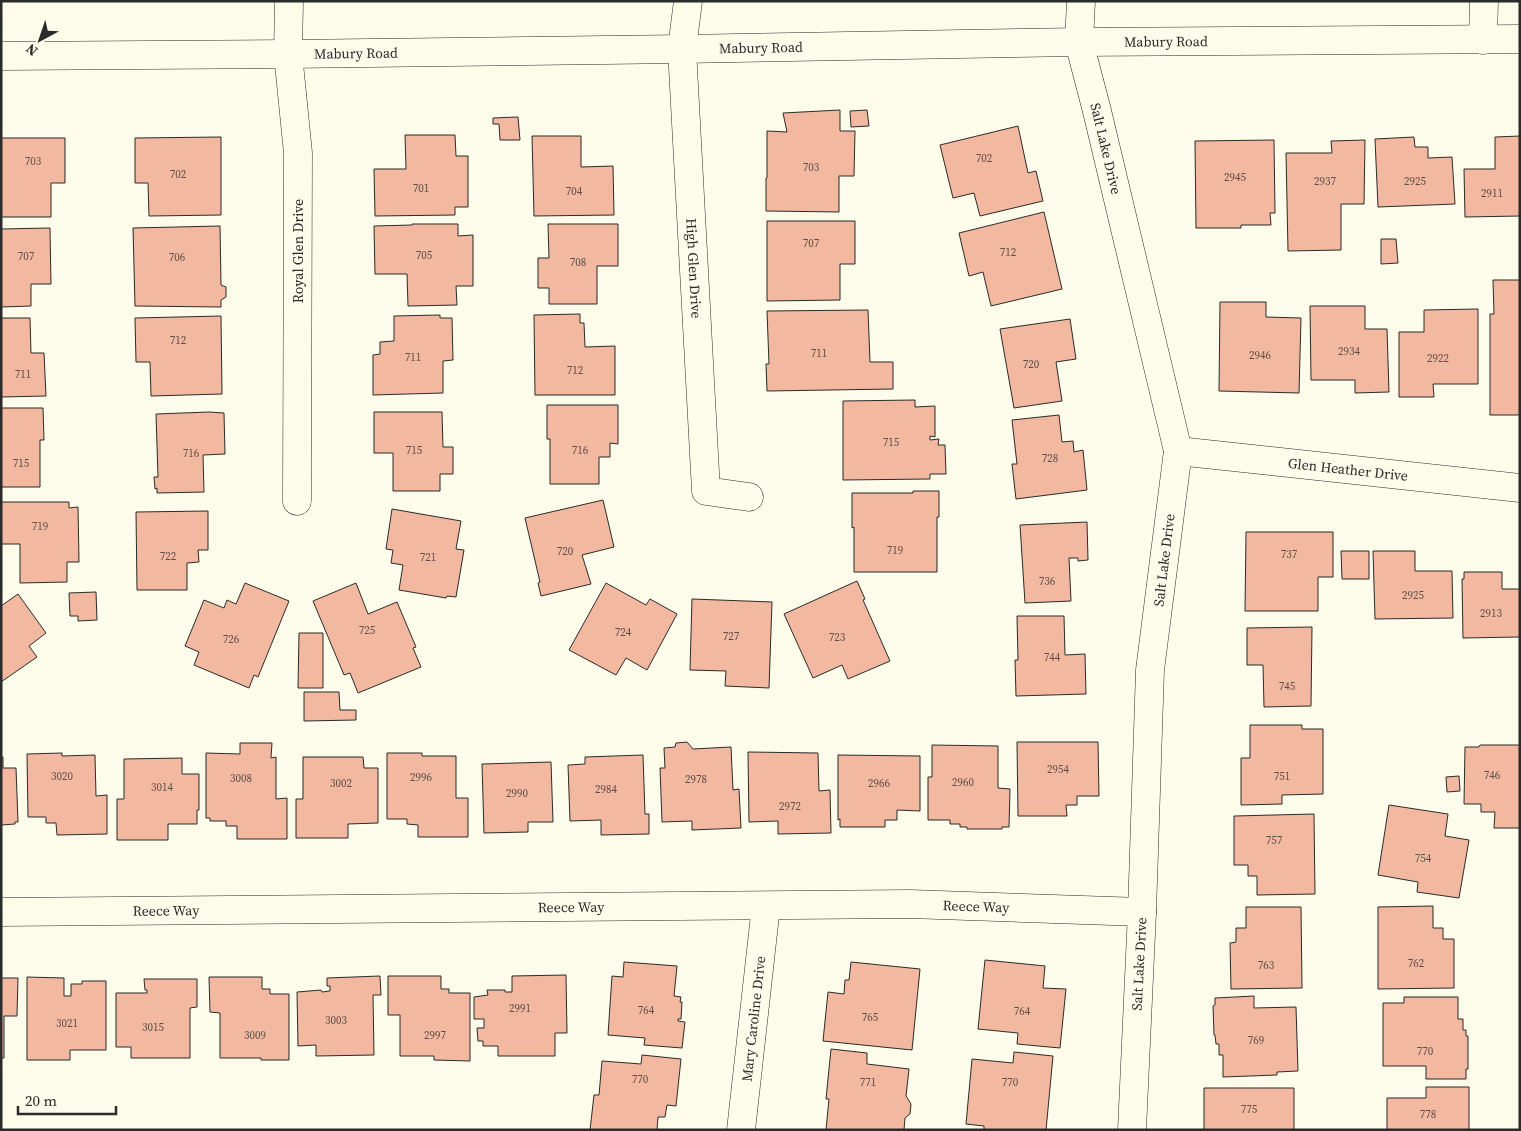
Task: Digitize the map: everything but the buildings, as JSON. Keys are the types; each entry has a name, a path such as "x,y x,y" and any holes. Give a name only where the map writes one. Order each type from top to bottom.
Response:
{"street":[{"name":"Royal Glen Drive","path":"289,1 288,54 298,153 297,501"},
{"name":"High Glen Drive","path":"688,1 682,49 706,491 749,497"},
{"name":"Salt Lake Drive","path":"1081,1 1080,42 1178,451 1150,670 1132,1130"},
{"path":"1483,40 1484,1"},
{"name":"Mabury Road","path":"1,56 682,49 1080,42 1520,40"},
{"name":"Glen Heather Drive","path":"1178,451 1520,488"},
{"name":"Reece Way","path":"1,912 910,904 1142,912"},
{"name":"Mary Caroline Drive","path":"741,1130 766,906"}]}
